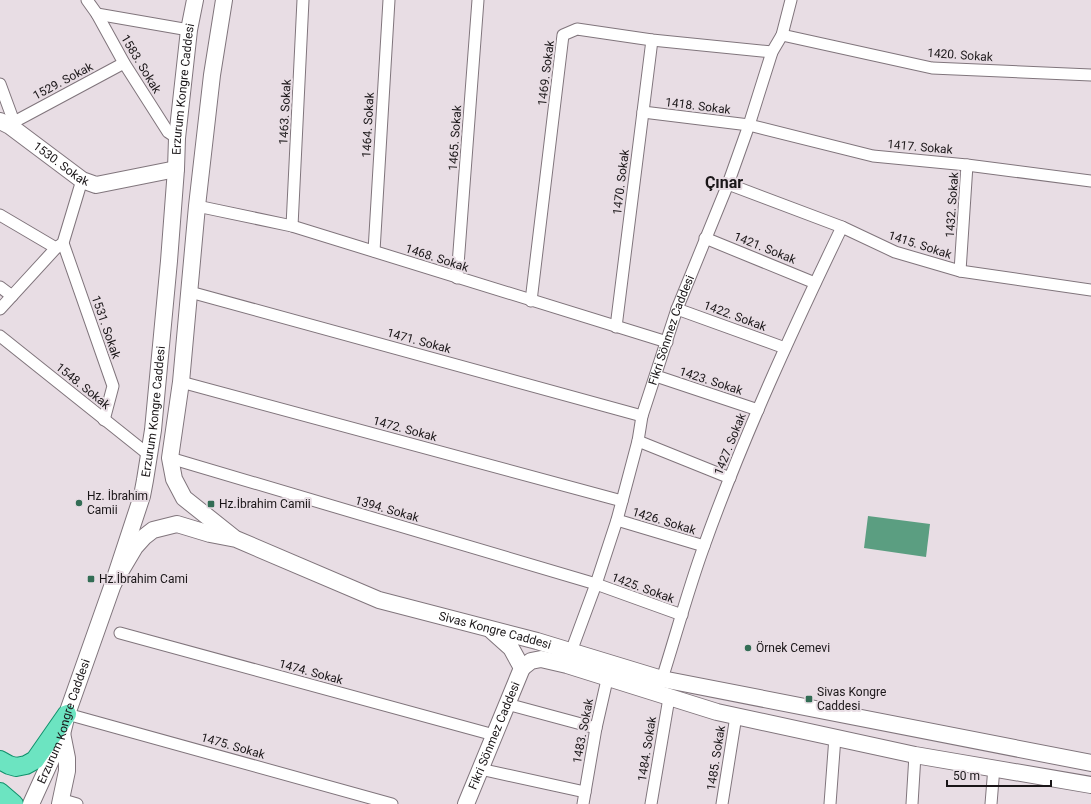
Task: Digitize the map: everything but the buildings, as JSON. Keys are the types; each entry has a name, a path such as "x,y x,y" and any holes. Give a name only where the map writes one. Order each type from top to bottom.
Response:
{"main road":[{"name":"Erzurum Kongre Caddesi","path":"31,804 62,733 67,714 113,584 142,496 149,455 169,260 177,138 189,30 195,0"},
{"name":"Erzurum Kongre Caddesi","path":"170,458 181,382 197,206 212,75 224,0"},
{"name":"1530. Sokak","path":"8,123 82,180 96,185 176,169"},
{"name":"Sivas Kongre Caddesi","path":"170,458 174,479 184,498 236,539"},
{"name":"Sivas Kongre Caddesi","path":"113,584 144,536 152,530 178,524 210,534 236,539 378,600 490,629 609,671 669,698 717,712 915,755 994,767 1091,785"},
{"path":"490,629 511,648 522,668"},
{"name":"Sivas Kongre Caddesi","path":"522,668 531,661 541,659 569,658"},
{"name":"Fikri Sönmez Caddesi","path":"466,804 522,668"},
{"name":"Sivas Kongre Caddesi","path":"609,671 662,679 1091,763"},
{"path":"0,760 16,767 26,765 35,760 67,714"},
{"path":"60,802 67,771 67,758 62,733"},
{"path":"0,792 14,804"}],"street":[{"name":"1583. Sokak","path":"87,0 97,14 124,62 168,132 177,138"},
{"name":"1463. Sokak","path":"292,226 303,0"},
{"name":"1464. Sokak","path":"374,251 388,0"},
{"name":"1465. Sokak","path":"457,278 478,0"},
{"name":"Fikri Sönmez Caddesi","path":"569,658 617,520 638,441 642,416 677,310 728,184 749,125 772,52 782,35 791,0"},
{"path":"97,14 189,30"},
{"name":"1469. Sokak","path":"531,301 563,35 577,29 652,40 772,52"},
{"name":"1420. Sokak","path":"782,35 932,68 1091,75"},
{"name":"1470. Sokak","path":"616,327 652,40"},
{"name":"1529. Sokak","path":"8,123 124,62"},
{"path":"0,84 8,123"},
{"name":"1418. Sokak","path":"643,112 749,125"},
{"name":"1417. Sokak","path":"749,125 872,156 967,165 1091,182"},
{"name":"1432. Sokak","path":"960,271 967,165"},
{"path":"0,309 59,246 82,180"},
{"name":"1415. Sokak","path":"728,184 842,227 895,252 960,271 1091,290"},
{"name":"1468. Sokak","path":"197,206 292,226 667,342"},
{"path":"0,215 59,246"},
{"name":"1427. Sokak","path":"662,679 704,546 730,478 785,348 842,227"},
{"name":"1421. Sokak","path":"705,238 815,283"},
{"name":"1531. Sokak","path":"59,246 113,386 104,420"},
{"path":"0,287 12,296"},
{"name":"1471. Sokak","path":"190,292 642,416"},
{"name":"1422. Sokak","path":"677,310 785,348"},
{"name":"1548. Sokak","path":"0,336 149,455"},
{"name":"1423. Sokak","path":"656,376 758,410"},
{"name":"1472. Sokak","path":"181,382 622,501"},
{"path":"638,441 730,478"},
{"name":"1394. Sokak","path":"170,458 596,584"},
{"name":"1426. Sokak","path":"617,520 704,546"},
{"name":"1425. Sokak","path":"596,584 682,615"},
{"name":"1474. Sokak","path":"120,634 494,735"},
{"name":"1483. Sokak","path":"583,804 596,728 609,671"},
{"name":"1484. Sokak","path":"652,804 669,698"},
{"path":"507,704 596,728"},
{"name":"1475. Sokak","path":"67,714 392,804"},
{"name":"1485. Sokak","path":"722,804 736,716"},
{"path":"830,804 835,737"},
{"path":"912,804 915,755"},
{"path":"991,804 994,767"},
{"path":"480,769 585,792"},
{"path":"60,802 77,804"}],"shaded area":[{"path":"868,516 930,524 926,557 864,548"}],"place":[{"name":"Hz. İbrahim Camii","path":"79,503"},
{"name":"Hz.İbrahim Camii","path":"211,504"},
{"name":"Hz.İbrahim Cami","path":"91,579"},
{"name":"Örnek Cemevi","path":"748,648"},
{"name":"Sivas Kongre Caddesi","path":"809,699"}],"district":[{"name":"Çınar","path":"724,182"}]}
